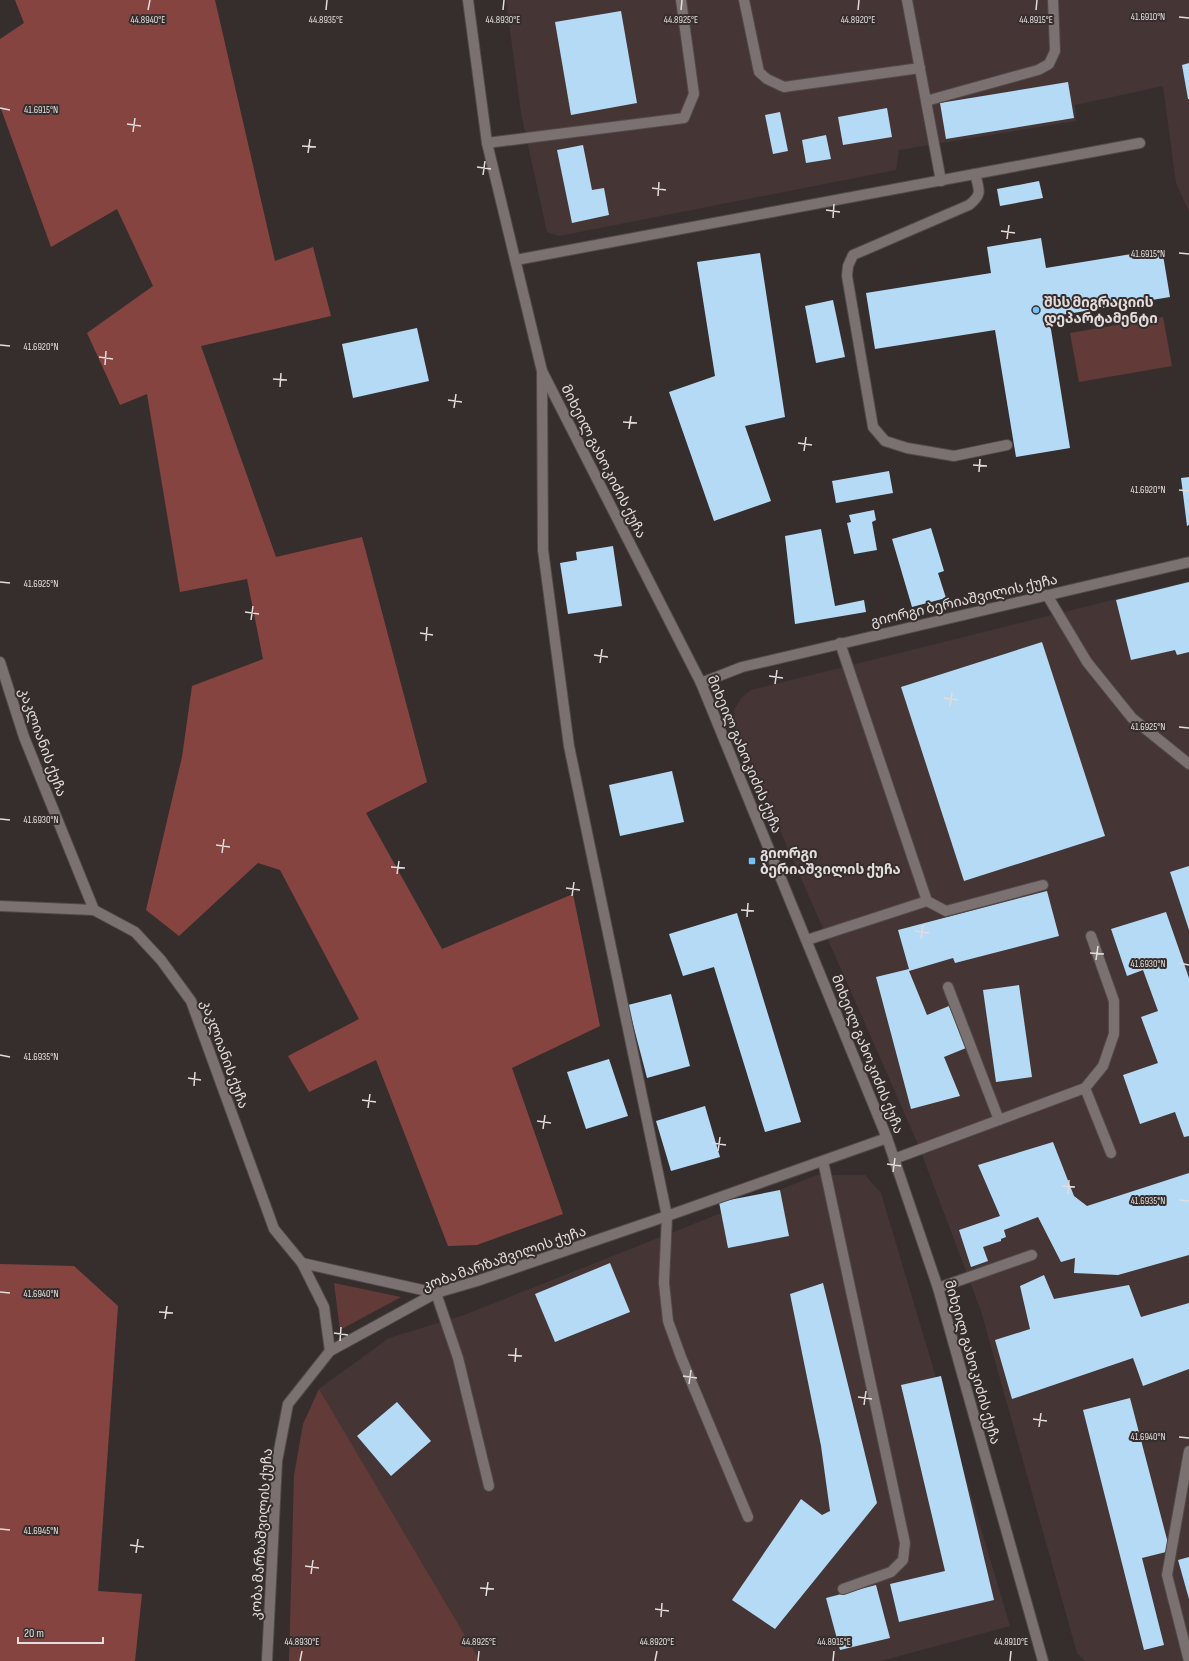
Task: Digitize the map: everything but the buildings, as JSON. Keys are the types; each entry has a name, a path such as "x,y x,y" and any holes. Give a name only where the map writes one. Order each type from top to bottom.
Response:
{"street":[{"name":"მიხეილ გახოკიძის ქუჩა","path":"468,0 487,143 542,371 700,683 807,940 887,1138 938,1288 1043,1661"},
{"path":"487,143 684,118 694,94 681,0"},
{"path":"744,0 759,72 767,79 784,87 920,68"},
{"path":"907,0 942,180"},
{"path":"926,101 1038,70 1049,64 1055,51 1053,0"},
{"path":"516,260 1140,143"},
{"path":"975,174 979,192 977,199 969,205 853,255 848,266 847,276 873,427 885,441 907,448 954,456 1007,445"},
{"path":"542,371 543,550 569,746 667,1216 664,1283 668,1321 681,1357 748,1518"},
{"name":"გიორგი ბერიაშვილის ქუჩა","path":"700,683 742,667 1189,562"},
{"path":"1047,595 1088,662 1132,718 1189,764"},
{"path":"840,643 927,901 946,911 1043,885"},
{"name":"კაკლიანის ქუჩა","path":"0,662 24,737 94,910 135,932 161,960 191,1001 274,1229 302,1263 324,1307 330,1351"},
{"path":"807,940 927,901"},
{"path":"0,906 94,910"},
{"path":"894,1159 1084,1088 1103,1066 1114,1034 1114,1001 1092,936"},
{"path":"948,987 999,1120"},
{"path":"1084,1088 1111,1153"},
{"name":"კობა მარზაშვილის ქუჩა","path":"267,1661 277,1461 288,1404 330,1351 436,1293 477,1281 667,1216 887,1138"},
{"path":"823,1161 905,1543 903,1560 891,1572 843,1589"},
{"path":"938,1288 1032,1255"},
{"path":"302,1263 436,1293 458,1358 489,1486"},
{"path":"1189,1450 1167,1575 1189,1661"}],"shaded area":[{"path":"15,0 215,0 275,261 313,247 331,316 201,346 276,557 362,537 427,782 366,813 442,949 573,894 600,1026 512,1068 563,1214 477,1245 448,1246 376,1060 309,1092 288,1056 359,1019 280,870 258,863 179,936 146,910 182,757 192,686 263,659 247,579 180,592 147,394 120,405 87,333 153,286 117,209 51,247 0,106 0,39 24,23"},
{"path":"506,0 1189,0 1189,212 1176,183 1163,86 1075,105 1076,121 899,150 896,170 559,236 547,232 521,113"},
{"path":"1163,317 1172,366 1079,382 1070,333"},
{"path":"1189,581 1189,1661 1085,1661 1077,1653 981,1311 918,1144 735,728 734,710 742,697 751,690"},
{"path":"817,1175 865,1175 881,1193 1010,1626 881,1661 480,1661 319,1389 389,1338 464,1315"},
{"path":"0,1264 74,1266 118,1306 98,1591 142,1594 135,1661 0,1661"},
{"path":"334,1283 401,1297 340,1330"},
{"path":"319,1389 480,1661 289,1661 294,1476 303,1424"}],"place":[{"name":"შსს მიგრაციის დეპარტამენტი","path":"1036,310"},
{"name":"გიორგი ბერიაშვილის ქუჩა","path":"752,861"}]}
